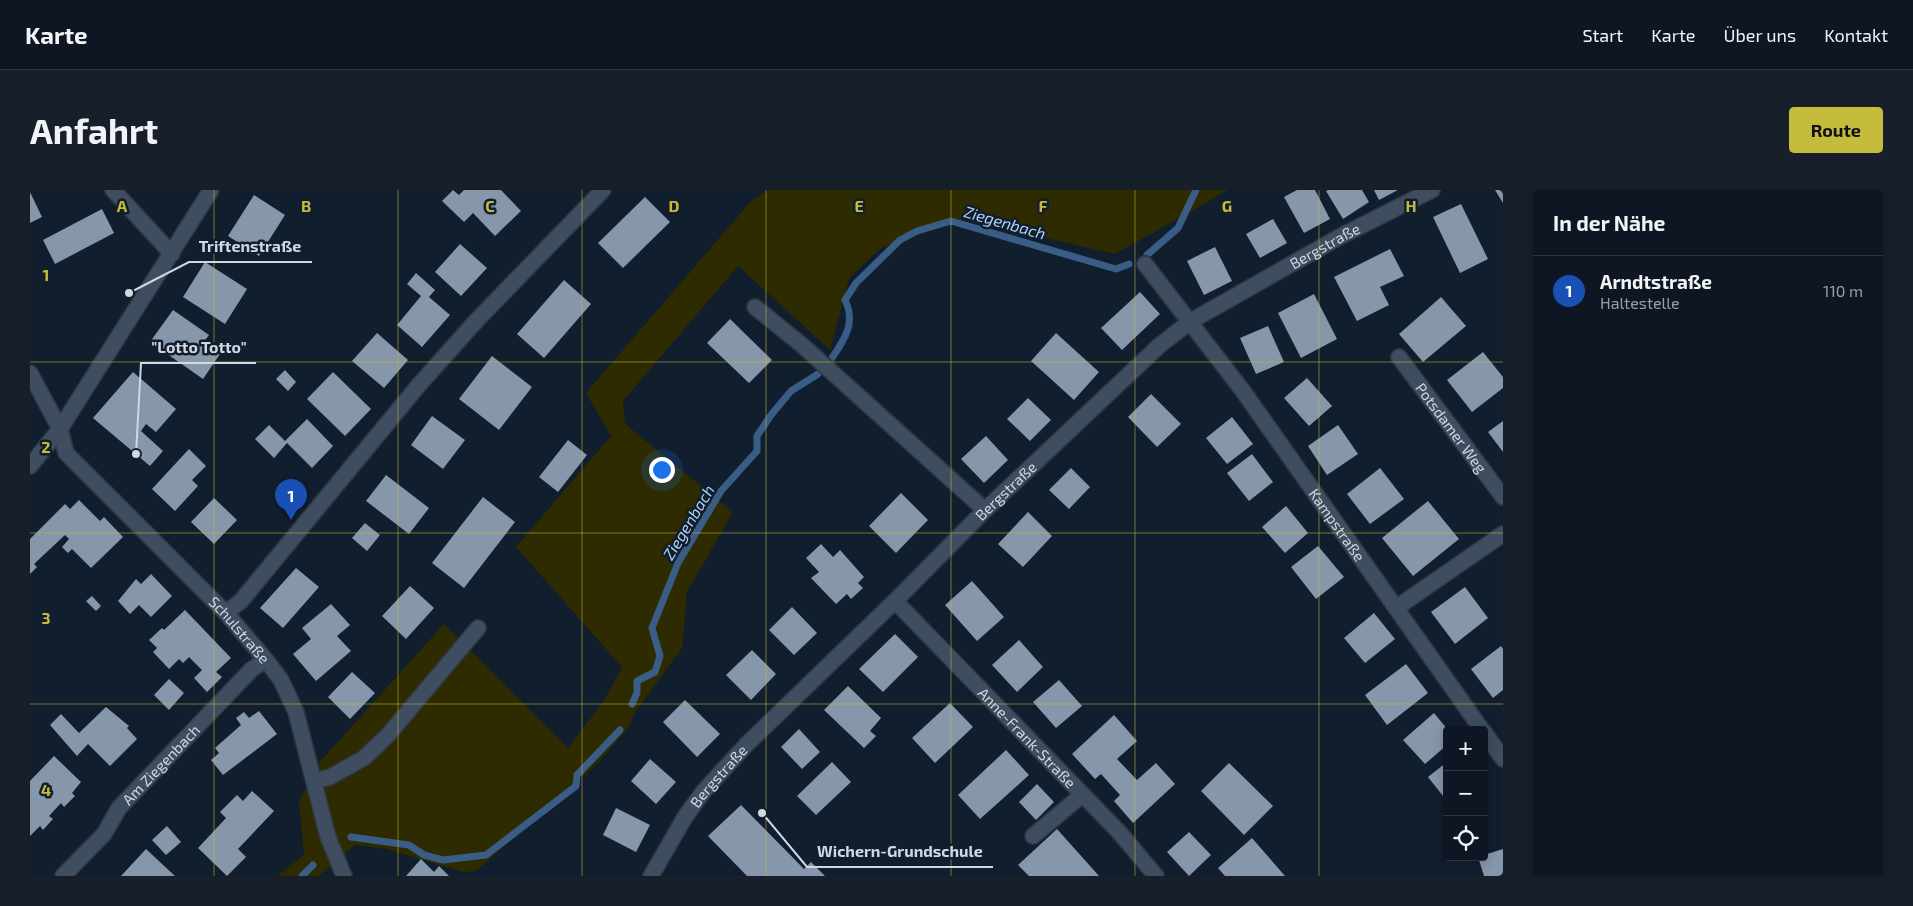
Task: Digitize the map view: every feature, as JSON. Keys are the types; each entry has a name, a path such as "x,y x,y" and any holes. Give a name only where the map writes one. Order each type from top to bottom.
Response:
{"street":[{"path":"113,190 172,254"},
{"path":"30,466 60,429 211,190"},
{"path":"226,613 241,601 412,394 477,320 603,190"},
{"name":"Bergstraße","path":"651,876 685,817 703,792 746,745 895,600 984,510 1160,345 1191,321 1341,236 1432,190"},
{"name":"Kampstraße","path":"1145,264 1191,321 1479,726"},
{"path":"755,307 803,346 984,510"},
{"name":"Potsdamer Weg","path":"1399,357 1503,497"},
{"name":"Schulstraße","path":"30,373 60,429 66,453 226,613 281,680 296,712 328,838 344,876"},
{"path":"1396,608 1503,534"},
{"name":"Anne-Frank-Straße","path":"895,600 1119,832 1156,876"},
{"path":"314,781 330,777 364,758 388,734 478,628"},
{"name":"Am Ziegenbach","path":"64,876 104,834 119,808 252,670 266,660"},
{"name":"Kampstraße","path":"1488,738 1503,759"},
{"path":"1033,836 1082,795"}],"shaded area":[{"path":"770,190 1228,190 1115,254 965,219 881,248 849,278 830,350 738,266 623,401 625,424 733,512 687,592 682,648 635,712 629,727 598,763 476,871 463,872 387,849 355,845 319,876 277,876 304,855 299,801 318,764 444,624 568,748 604,701 622,667 516,547 611,436 586,393 752,200"}],"building":[{"path":"453,190 459,195 464,190 501,190 521,211 495,236 473,213 464,222 442,201"},
{"path":"1297,190 1315,190 1330,219 1304,233 1284,197"},
{"path":"1362,190 1369,202 1343,219 1326,191"},
{"path":"1374,190 1398,190 1379,200"},
{"path":"1495,190 1503,190 1503,203"},
{"path":"30,192 42,217 30,223"},
{"path":"254,195 285,215 259,256 228,236"},
{"path":"645,197 670,222 623,268 598,243"},
{"path":"1461,204 1488,259 1460,273 1433,217"},
{"path":"102,209 114,233 55,264 43,240"},
{"path":"1273,219 1287,243 1260,258 1246,234"},
{"path":"460,244 487,268 461,296 435,272"},
{"path":"1215,247 1232,281 1204,295 1187,261"},
{"path":"1390,249 1404,276 1380,287 1389,305 1357,321 1334,277"},
{"path":"205,262 247,289 225,324 183,297"},
{"path":"416,273 435,290 429,297 450,315 422,347 397,325 421,296 407,284"},
{"path":"564,280 591,304 544,358 517,334"},
{"path":"1140,292 1160,314 1122,350 1101,328"},
{"path":"1314,294 1337,339 1301,358 1278,313"},
{"path":"1441,297 1466,326 1423,362 1399,334"},
{"path":"173,310 209,335 203,343 220,354 203,379 150,342"},
{"path":"730,319 772,360 749,383 707,343"},
{"path":"1268,326 1284,362 1256,374 1240,338"},
{"path":"377,333 408,360 384,388 352,361"},
{"path":"1056,333 1099,372 1074,400 1031,361"},
{"path":"1483,352 1503,377 1503,388 1472,412 1447,380"},
{"path":"492,356 532,387 499,430 459,399"},
{"path":"285,370 296,382 288,391 276,379"},
{"path":"133,372 176,409 156,432 146,424 141,431 163,451 150,466 93,418"},
{"path":"333,372 371,409 345,436 307,399"},
{"path":"1307,378 1332,406 1309,426 1284,398"},
{"path":"1151,394 1181,424 1157,447 1128,417"},
{"path":"1028,398 1051,420 1030,441 1007,419"},
{"path":"432,416 465,440 443,469 411,445"},
{"path":"1232,417 1253,444 1227,464 1206,438"},
{"path":"307,419 333,446 312,468 287,443 274,458 255,439 269,425 285,441"},
{"path":"1503,421 1503,452 1488,432"},
{"path":"1338,425 1358,454 1327,475 1308,446"},
{"path":"986,436 1008,460 984,483 961,459"},
{"path":"568,440 587,455 558,492 539,477"},
{"path":"189,449 206,466 192,480 198,486 175,511 152,489"},
{"path":"1252,454 1273,482 1249,501 1227,473"},
{"path":"1071,468 1090,487 1069,509 1049,490"},
{"path":"1380,468 1404,499 1370,524 1347,494"},
{"path":"386,475 429,508 409,534 366,501"},
{"path":"901,493 928,520 896,553 869,526"},
{"path":"483,497 515,522 464,588 432,563"},
{"path":"214,498 237,520 214,544 191,522"},
{"path":"79,500 100,521 104,517 123,537 91,568 72,549 68,553 62,547 69,539 65,535 34,564 37,567 30,574 30,539 65,504 70,509"},
{"path":"1428,501 1459,539 1413,576 1382,538"},
{"path":"1286,506 1308,533 1285,553 1262,527"},
{"path":"1028,512 1052,536 1023,567 998,544"},
{"path":"365,523 380,535 367,551 352,538"},
{"path":"821,544 833,557 840,550 864,577 858,583 863,588 851,599 847,594 836,604 811,578 819,572 806,558"},
{"path":"1318,546 1344,577 1316,599 1291,567"},
{"path":"296,568 319,587 283,628 260,608"},
{"path":"151,574 172,596 151,617 139,605 130,614 118,601 136,579 141,584"},
{"path":"972,581 1004,617 977,641 945,605"},
{"path":"410,586 434,608 406,639 382,616"},
{"path":"1465,587 1488,618 1455,644 1431,612"},
{"path":"92,596 101,606 96,611 86,601"},
{"path":"331,604 350,625 337,636 351,651 316,681 293,654 311,639 302,628"},
{"path":"792,607 817,633 794,655 769,630"},
{"path":"185,610 231,658 216,672 222,677 207,692 194,678 202,670 189,657 183,663 179,659 169,669 153,652 157,648 149,640 162,628 164,630"},
{"path":"1374,613 1395,639 1365,663 1344,638"},
{"path":"895,634 918,657 883,692 859,669"},
{"path":"1019,640 1043,667 1017,692 992,665"},
{"path":"1501,646 1503,649 1503,690 1493,698 1471,669"},
{"path":"752,650 776,674 751,700 726,675"},
{"path":"1406,664 1428,693 1387,725 1365,695"},
{"path":"352,672 375,693 350,719 328,697"},
{"path":"169,679 184,693 169,710 154,695"},
{"path":"1059,680 1082,706 1056,728 1033,702"},
{"path":"848,686 881,718 870,731 876,736 864,748 824,710"},
{"path":"685,700 720,734 697,757 663,722"},
{"path":"950,703 973,727 935,763 912,738"},
{"path":"106,707 129,726 127,728 137,739 110,766 88,744 77,756 50,725 61,714 79,733"},
{"path":"259,711 277,734 223,775 211,760 219,753 215,748 241,725 236,718 244,712 249,718"},
{"path":"1434,713 1445,726 1443,726 1443,748 1425,764 1403,740"},
{"path":"1114,715 1137,741 1117,759 1137,780 1156,763 1175,784 1133,823 1114,801 1120,795 1101,774 1095,779 1072,754"},
{"path":"799,729 820,752 802,769 781,747"},
{"path":"1006,750 1029,775 980,819 958,795"},
{"path":"54,756 81,782 72,793 75,796 64,807 61,803 49,816 53,819 43,830 40,826 30,836 30,781"},
{"path":"650,759 676,782 656,804 631,781"},
{"path":"832,762 851,782 816,815 797,796"},
{"path":"1229,763 1273,806 1244,835 1201,791"},
{"path":"1443,765 1443,796 1428,777"},
{"path":"1037,784 1054,802 1036,820 1019,802"},
{"path":"252,791 274,811 238,849 246,857 227,876 198,848 226,818 220,812 237,795 243,801"},
{"path":"741,805 804,869 811,862 825,876 747,876 708,836"},
{"path":"616,808 650,825 636,852 603,835"},
{"path":"167,826 181,842 166,855 152,840"},
{"path":"1057,829 1099,876 1029,876 1018,865"},
{"path":"1189,832 1211,855 1189,876 1167,852"},
{"path":"1252,838 1285,876 1225,876 1218,868"},
{"path":"146,849 175,876 121,876"},
{"path":"1503,849 1503,876 1484,876 1479,861 1488,861 1488,854"},
{"path":"421,859 434,872 439,866 449,876 406,876"}],"waterway":[{"path":"1147,255 1178,228 1196,190"},
{"name":"Ziegenbach","path":"832,358 848,330 849,316 845,300 856,283 900,240 917,231 951,221 1116,269 1129,264"},
{"name":"Ziegenbach","path":"632,704 637,693 637,681 655,672 660,656 652,628 678,563 721,491 757,451 757,436 771,415 791,391 818,374"},
{"name":"Ziegenbach","path":"351,837 409,845 424,855 443,860 486,855 576,786 577,775 620,730"},
{"name":"Ziegenbach","path":"302,876 313,865"}],"place":[{"name":"Triftenstraße","path":"129,293"},
{"name":"\"Lotto Totto\"","path":"136,454"},
{"name":"Arndtstraße","path":"291,520"},
{"name":"Wichern-Grundschule","path":"762,813"}]}
